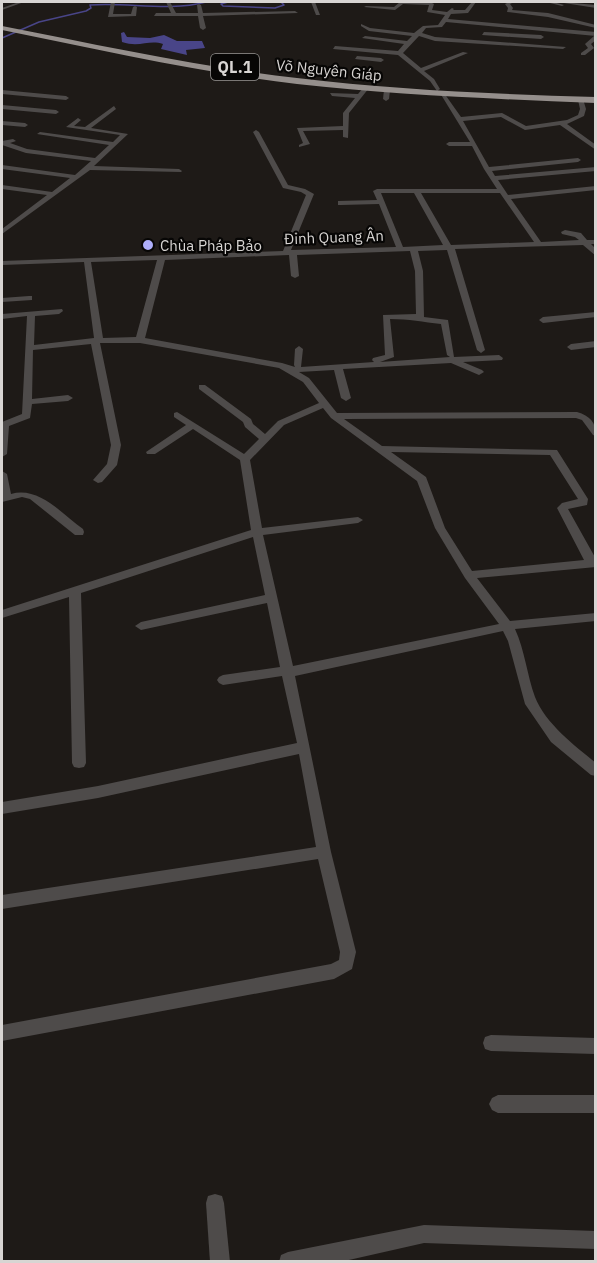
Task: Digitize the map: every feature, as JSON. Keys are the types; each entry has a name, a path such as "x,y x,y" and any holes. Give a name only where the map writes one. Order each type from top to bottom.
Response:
{"highway":[{"name":"QL.1","path":"2,23 9,28 31,31"},
{"name":"Võ Nguyên Giáp","path":"31,31 225,71 366,88 386,95 439,91 596,95"},
{"name":"Võ Nguyên Giáp","path":"31,31 299,76 439,91 596,100"}],"street":[{"path":"2,9 22,2"},
{"path":"112,2 110,16 133,16 135,7"},
{"path":"313,2 318,14"},
{"path":"366,7 395,9 402,2 432,4 429,11 595,37"},
{"path":"449,13 466,12 474,2"},
{"path":"512,2 507,4 511,8 509,11 548,15 596,27"},
{"path":"548,2 596,7"},
{"path":"548,15 564,3"},
{"path":"168,4 174,15"},
{"path":"199,5 203,28"},
{"path":"156,15 295,13"},
{"path":"400,53 417,33 427,27 440,26 449,13"},
{"path":"363,25 369,29 417,33 464,33"},
{"path":"417,33 435,39 563,47"},
{"path":"475,34 541,37"},
{"path":"595,37 588,44 591,48 583,54 596,56"},
{"path":"365,39 407,43"},
{"path":"335,48 400,53 421,70 459,119 487,169 539,244"},
{"path":"421,70 465,53"},
{"path":"357,58 390,60"},
{"path":"401,61 412,62"},
{"path":"346,137 346,113 366,88"},
{"path":"332,94 358,96"},
{"path":"3,95 66,98"},
{"path":"3,95 53,104"},
{"path":"459,119 502,115 525,128 561,123 576,120 581,116 583,109 581,100"},
{"path":"19,108 27,101"},
{"path":"2,107 56,112"},
{"path":"86,129 114,108"},
{"path":"2,232 88,168 125,134 69,127 78,120"},
{"path":"2,123 25,125"},
{"path":"561,123 596,148"},
{"path":"301,146 307,144 299,129 346,128"},
{"path":"256,132 285,187 303,190 310,194 290,252 295,276"},
{"path":"40,134 115,144"},
{"path":"13,141 2,142 26,151 96,160"},
{"path":"449,144 474,144"},
{"path":"487,169 578,160"},
{"path":"2,166 76,177"},
{"path":"88,168 179,171"},
{"path":"494,178 596,169"},
{"path":"2,187 54,194"},
{"path":"400,248 377,191 506,194 596,188"},
{"path":"416,191 449,247 481,350"},
{"path":"341,203 380,202"},
{"path":"566,232 577,234 596,254"},
{"name":"Đinh Quang Ân","path":"2,263 596,242"},
{"path":"413,248 420,279 421,320 445,322 452,357 479,372"},
{"path":"140,340 162,256"},
{"path":"87,259 97,340 116,445 112,465 98,480"},
{"path":"2,300 29,298"},
{"path":"2,316 59,311"},
{"path":"2,454 4,424 26,418 31,314"},
{"path":"543,320 596,314"},
{"path":"290,367 389,359 386,317 420,316"},
{"path":"29,348 97,340 140,340 290,367 338,367 452,357 499,358"},
{"path":"571,347 596,344"},
{"path":"290,367 299,349"},
{"path":"290,367 306,380 334,416 422,479 440,528 507,626 514,641 530,702 556,738 596,771"},
{"path":"338,367 346,398"},
{"path":"202,387 248,421 248,425 265,439"},
{"path":"28,402 68,398"},
{"path":"245,459 281,423 324,404"},
{"path":"2,1033 334,971 346,964 348,952 324,852 289,671 257,532 245,459 177,415"},
{"path":"334,416 577,415 585,418 596,433"},
{"path":"151,452 193,425"},
{"path":"380,449 553,452 583,499 583,503 579,505 566,505 562,508 594,564 470,575"},
{"path":"2,474 4,499 21,494 34,497 80,532"},
{"path":"2,614 257,532 358,520"},
{"path":"75,591 79,763"},
{"path":"141,626 272,598"},
{"path":"223,680 289,671 507,626 596,617"},
{"path":"2,808 98,792 304,747"},
{"path":"2,902 324,852"},
{"path":"491,1043 596,1046"},
{"path":"498,1104 596,1104"},
{"path":"215,1203 220,1262"},
{"path":"288,1262 331,1257 423,1234 596,1240"}],"shaded area":[{"path":"124,32 127,37 150,38 164,35 177,41 202,41 205,48 186,50 187,55 161,49 163,44 153,42 128,44 122,42 121,33"}],"waterway":[{"path":"2,38 39,22 86,11 91,8 90,5 163,7 206,2"},
{"path":"228,2 221,4 223,6 275,8 284,5 281,2"}],"place":[{"name":"Chùa Pháp Bảo","path":"148,245"}]}
